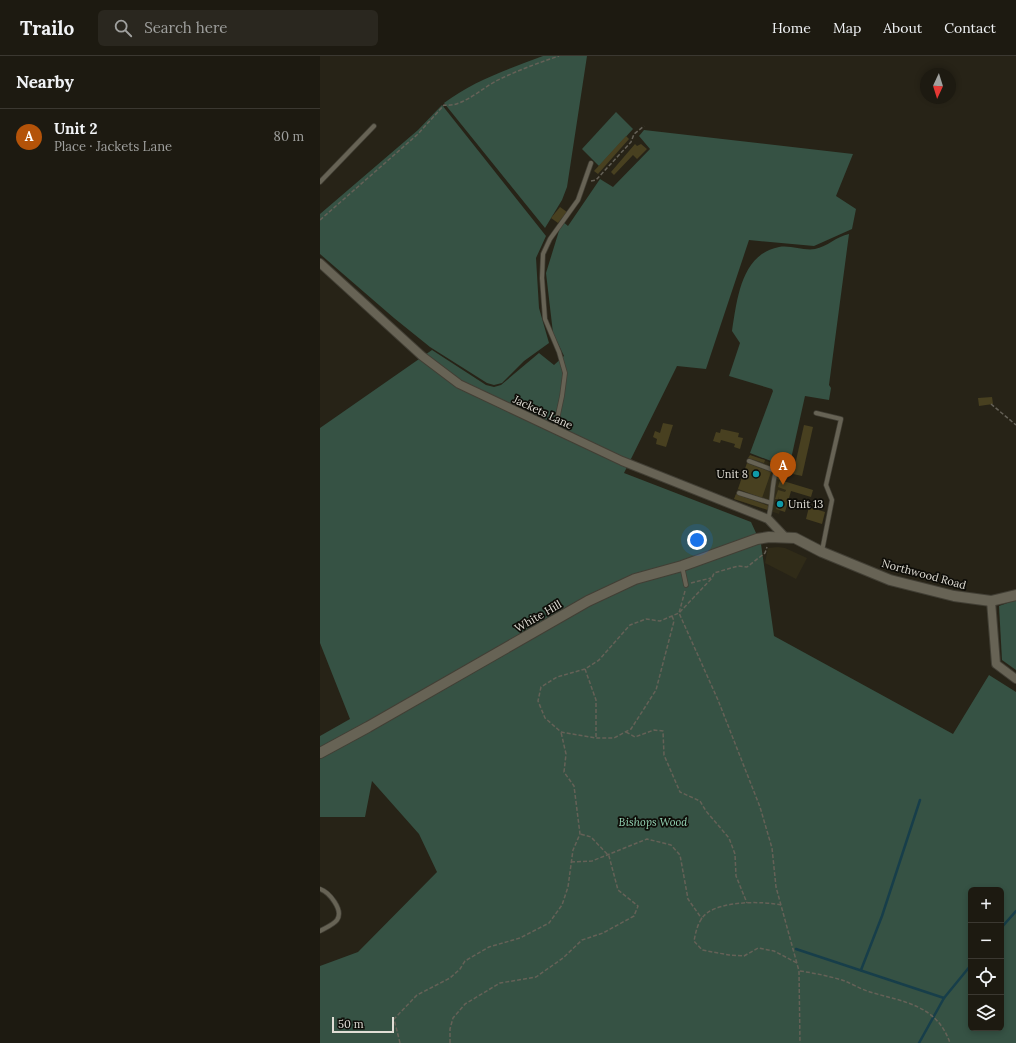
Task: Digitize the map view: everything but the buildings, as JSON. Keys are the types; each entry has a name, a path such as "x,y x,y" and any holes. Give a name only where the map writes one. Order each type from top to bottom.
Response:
{"street":[{"name":"Jackets Lane","path":"320,262 422,356 458,384 622,461 768,519 784,536"},
{"name":"Northwood Road","path":"784,536 795,538 822,552 890,580 954,596 991,601 1016,594"},
{"name":"White Hill","path":"320,753 588,601 635,579 682,566 766,537 784,536"},
{"path":"991,601 996,664 1016,679"}],"lane":[{"path":"320,182 374,126"},
{"path":"554,429 562,396 565,373 559,352 545,319 542,278 543,254 550,239 578,200 591,163"},
{"path":"816,413 841,419 826,485 832,500 822,552"},
{"path":"749,461 776,470 772,483 772,504 768,519"},
{"path":"739,493 772,504"},
{"path":"682,566 686,585"},
{"path":"320,889 328,892 338,910 339,916 336,921 320,930"}],"path":[{"path":"320,220 418,134 444,106 460,102 496,82 559,56"},
{"path":"584,182 596,180 631,142 634,134 644,126"},
{"path":"991,404 1016,425"},
{"path":"400,1043 394,1019 417,995 450,978 460,969 465,961 489,948 520,938 549,923 562,905 568,887 572,850 580,834 574,786 564,772 566,754 560,732 545,718 538,701 541,687 557,677 585,669 599,660 630,625 646,619 660,621 679,613 712,578 714,573 721,570 750,565 765,553 767,543 766,537"},
{"path":"712,578 686,585 679,613 718,700 760,807 772,848 776,887 799,971 800,1043"},
{"path":"560,732 596,738 614,738 630,729 656,690 674,621 672,616"},
{"path":"585,669 596,700 596,738"},
{"path":"626,732 634,737 654,730 663,731 664,755 680,792 700,801 706,811 729,838 735,854 736,876 747,903"},
{"path":"450,1043 450,1029 453,1018 465,1004 500,983 536,977 563,958 582,940 603,933 634,916 638,906 618,890 609,856 591,837 580,834"},
{"path":"571,862 592,861 609,856 647,839 671,845 680,855 688,899 702,919"},
{"path":"782,905 770,902 726,905 707,913 698,924 694,941 702,950 728,955 744,956 758,948 774,951 797,963"},
{"path":"799,971 842,980 869,992 891,997 923,1009 935,1017 947,1033 950,1043"}],"shaded area":[{"path":"750,455 783,467 780,480 786,489 779,514 734,499"},
{"path":"768,548 785,548 807,558 796,579 765,563"}],"green space":[{"path":"543,56 587,56 567,187 562,200 545,228 444,103 455,95 479,82"},
{"path":"442,105 546,236 536,258 539,308 549,343 524,361 502,383 494,385 487,383 430,347 320,254 320,214 418,130"},
{"path":"616,112 633,129 599,166 582,149"},
{"name":"Bishops Wood","path":"644,130 853,154 836,196 856,209 852,229 814,246 749,240 706,369 677,366 624,473 751,522 761,544 774,636 953,734 989,675 1016,692 1016,1043 320,1043 320,966 358,952 437,872 419,834 372,781 365,817 320,817 320,736 350,719 320,643 320,428 432,350 486,385 494,387 501,385 539,353 554,365 564,356 553,333 546,273 562,221 568,226 600,179 613,187 650,149 639,136"},
{"path":"849,234 829,385 831,388 829,400 805,396 789,468 750,453 773,391 772,389 729,376 740,343 732,331 739,293 749,268 756,259 766,251 779,247 815,249"},
{"path":"1016,600 1016,670 1002,660 999,606"}],"waterway":[{"path":"861,970 882,916 920,800"},
{"path":"1004,925 1016,911"},
{"path":"796,949 944,998"},
{"path":"919,1043 944,998 968,969"}],"place":[{"name":"Unit 8","path":"756,474"},
{"name":"Unit 2","path":"783,485"},
{"name":"Unit 13","path":"780,504"}]}
